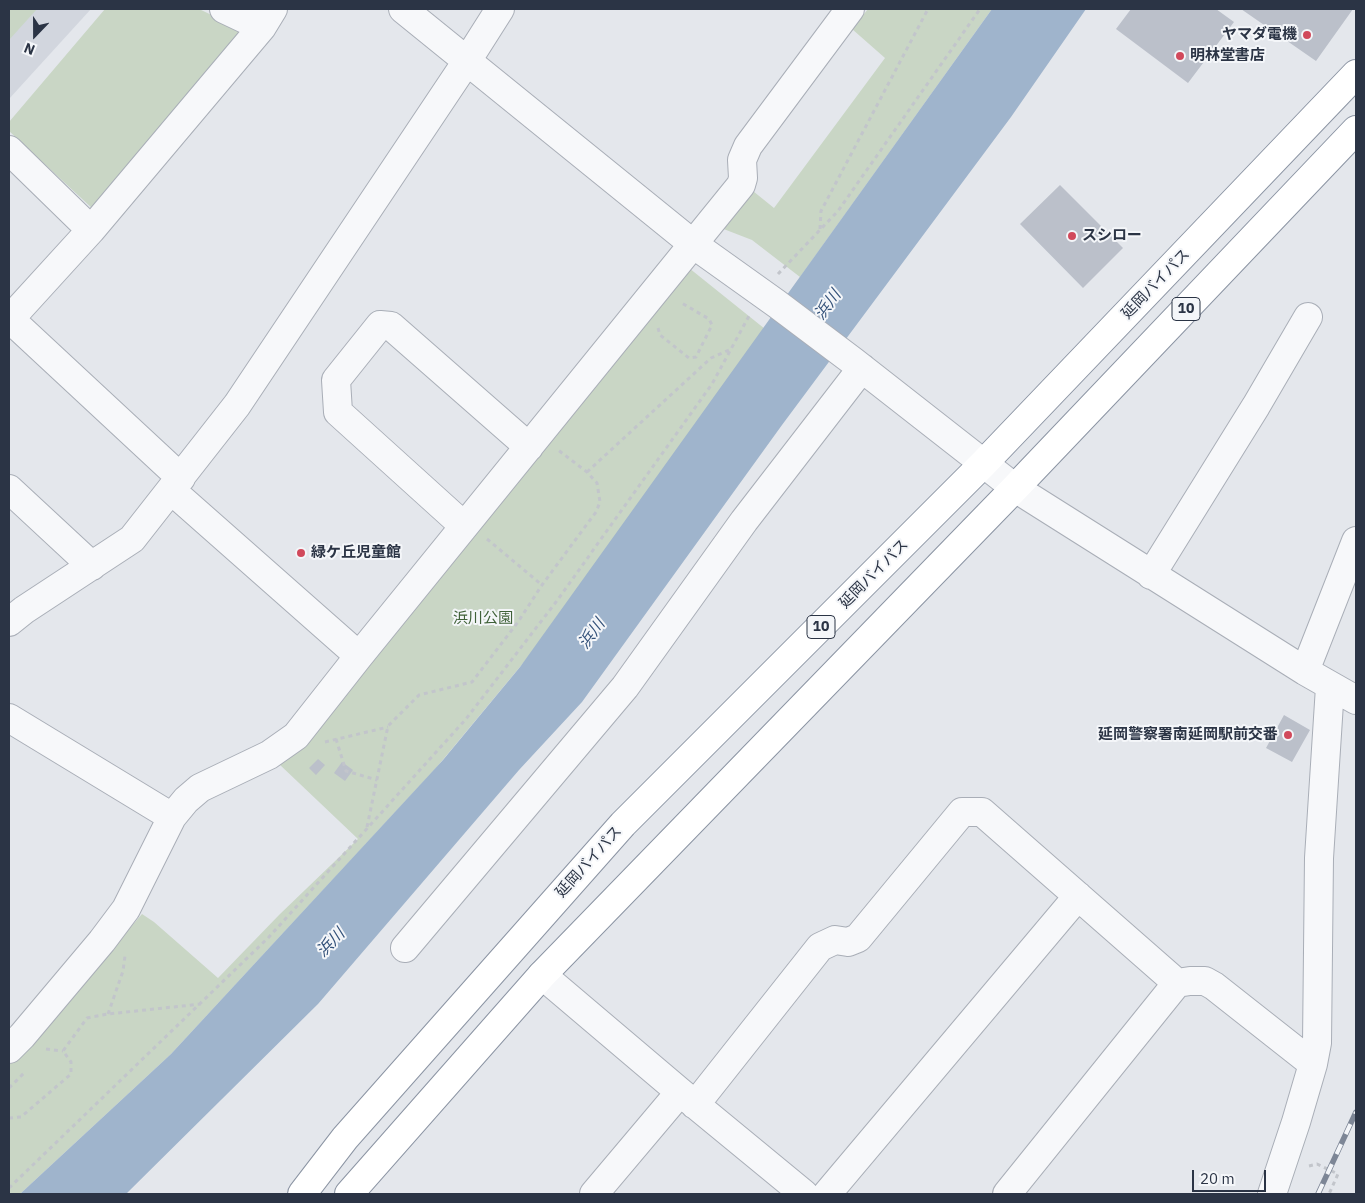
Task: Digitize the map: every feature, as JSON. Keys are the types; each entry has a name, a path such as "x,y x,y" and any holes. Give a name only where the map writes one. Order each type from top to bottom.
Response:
{"highway":[{"name":"延岡バイパス","path":"302,1194 352,1130 623,824 983,464 1356,74"},
{"name":"10","path":"349,1194 542,975 1015,488 1356,130"}],"street":[{"path":"224,9 267,18 91,230 9,320 176,484 359,656"},
{"path":"403,9 693,244 858,365 1015,488 1330,687 1356,700"},
{"path":"9,622 132,539 236,405 500,9"},
{"path":"13,1036 102,941 126,908 172,818 186,800 200,788 269,755 296,736 466,525 542,448 647,301 741,185 743,178 742,160 748,146 850,9"},
{"path":"9,150 91,230"},
{"path":"1151,575 1256,406 1308,317"},
{"path":"466,525 338,412 336,380 380,325 391,326 542,448"},
{"path":"405,948 625,687 858,365"},
{"path":"9,490 92,566"},
{"path":"1305,671 1356,541"},
{"path":"1275,1184 1313,1064 1317,1043 1319,858 1330,687"},
{"path":"9,718 172,818"},
{"path":"594,1194 687,1099 820,948 835,940 848,942 858,938 962,812 982,812 1177,983"},
{"path":"827,1194 1078,896"},
{"path":"542,975 687,1099 804,1194"},
{"path":"1008,1194 1177,983 1190,980 1205,981 1214,986 1313,1064"}],"path":[{"path":"820,229 821,211 928,9"},
{"path":"9,1188 269,937 466,719 556,602 712,384 730,350 820,229 838,211 980,9"},
{"path":"647,301 665,317 658,328 660,336 689,358 696,357 712,325 709,318 681,302 674,304"},
{"path":"587,472 711,358 730,350"},
{"path":"367,829 388,727 419,694 472,682 518,622 542,585 596,512 600,502 597,483 587,472 542,448"},
{"path":"466,525 542,585"},
{"path":"317,744 388,727"},
{"path":"336,739 346,771 377,780"},
{"path":"9,1118 21,1117 71,1074 71,1062 63,1051 87,1018 201,1004"},
{"path":"1275,1184 1317,1164 1338,1174 1329,1194"}],"shaded area":[{"path":"9,9 91,9 9,99"}],"green space":[{"path":"9,9 37,9 9,40"},
{"path":"105,9 199,9 243,30 94,210 9,131 9,122"},
{"path":"868,9 992,9 800,277 752,240 721,228 748,187 774,208 885,58 852,29"},
{"name":"浜川公園","path":"689,268 765,329 529,656 436,768 171,1054 20,1194 9,1194 9,1065 27,1047 142,914 154,922 218,978 280,914 358,839 279,764 302,747"}],"water":[{"name":"浜川","path":"992,9 1086,9 1011,117 782,425 582,702 519,770 318,1004 126,1194 20,1194 171,1054 443,760 520,667"}],"building":[{"name":"明林堂書店","path":"1131,9 1216,9 1234,22 1188,83 1116,29"},
{"name":"ヤマダ電機","path":"1241,9 1353,9 1316,61"},
{"name":"スシロー","path":"1060,185 1123,248 1083,288 1020,224"},
{"path":"1284,715 1310,730 1292,762 1266,748"},
{"path":"318,759 325,765 316,775 309,768"},
{"path":"342,762 353,770 345,781 334,773"}],"railway":[{"path":"1318,1194 1356,1112"}],"place":[{"name":"ヤマダ電機","path":"1307,35"},
{"name":"明林堂書店","path":"1180,56"},
{"name":"スシロー","path":"1072,236"},
{"name":"緑ケ丘児童館","path":"301,553"},
{"name":"延岡警察署南延岡駅前交番","path":"1288,735"}]}
